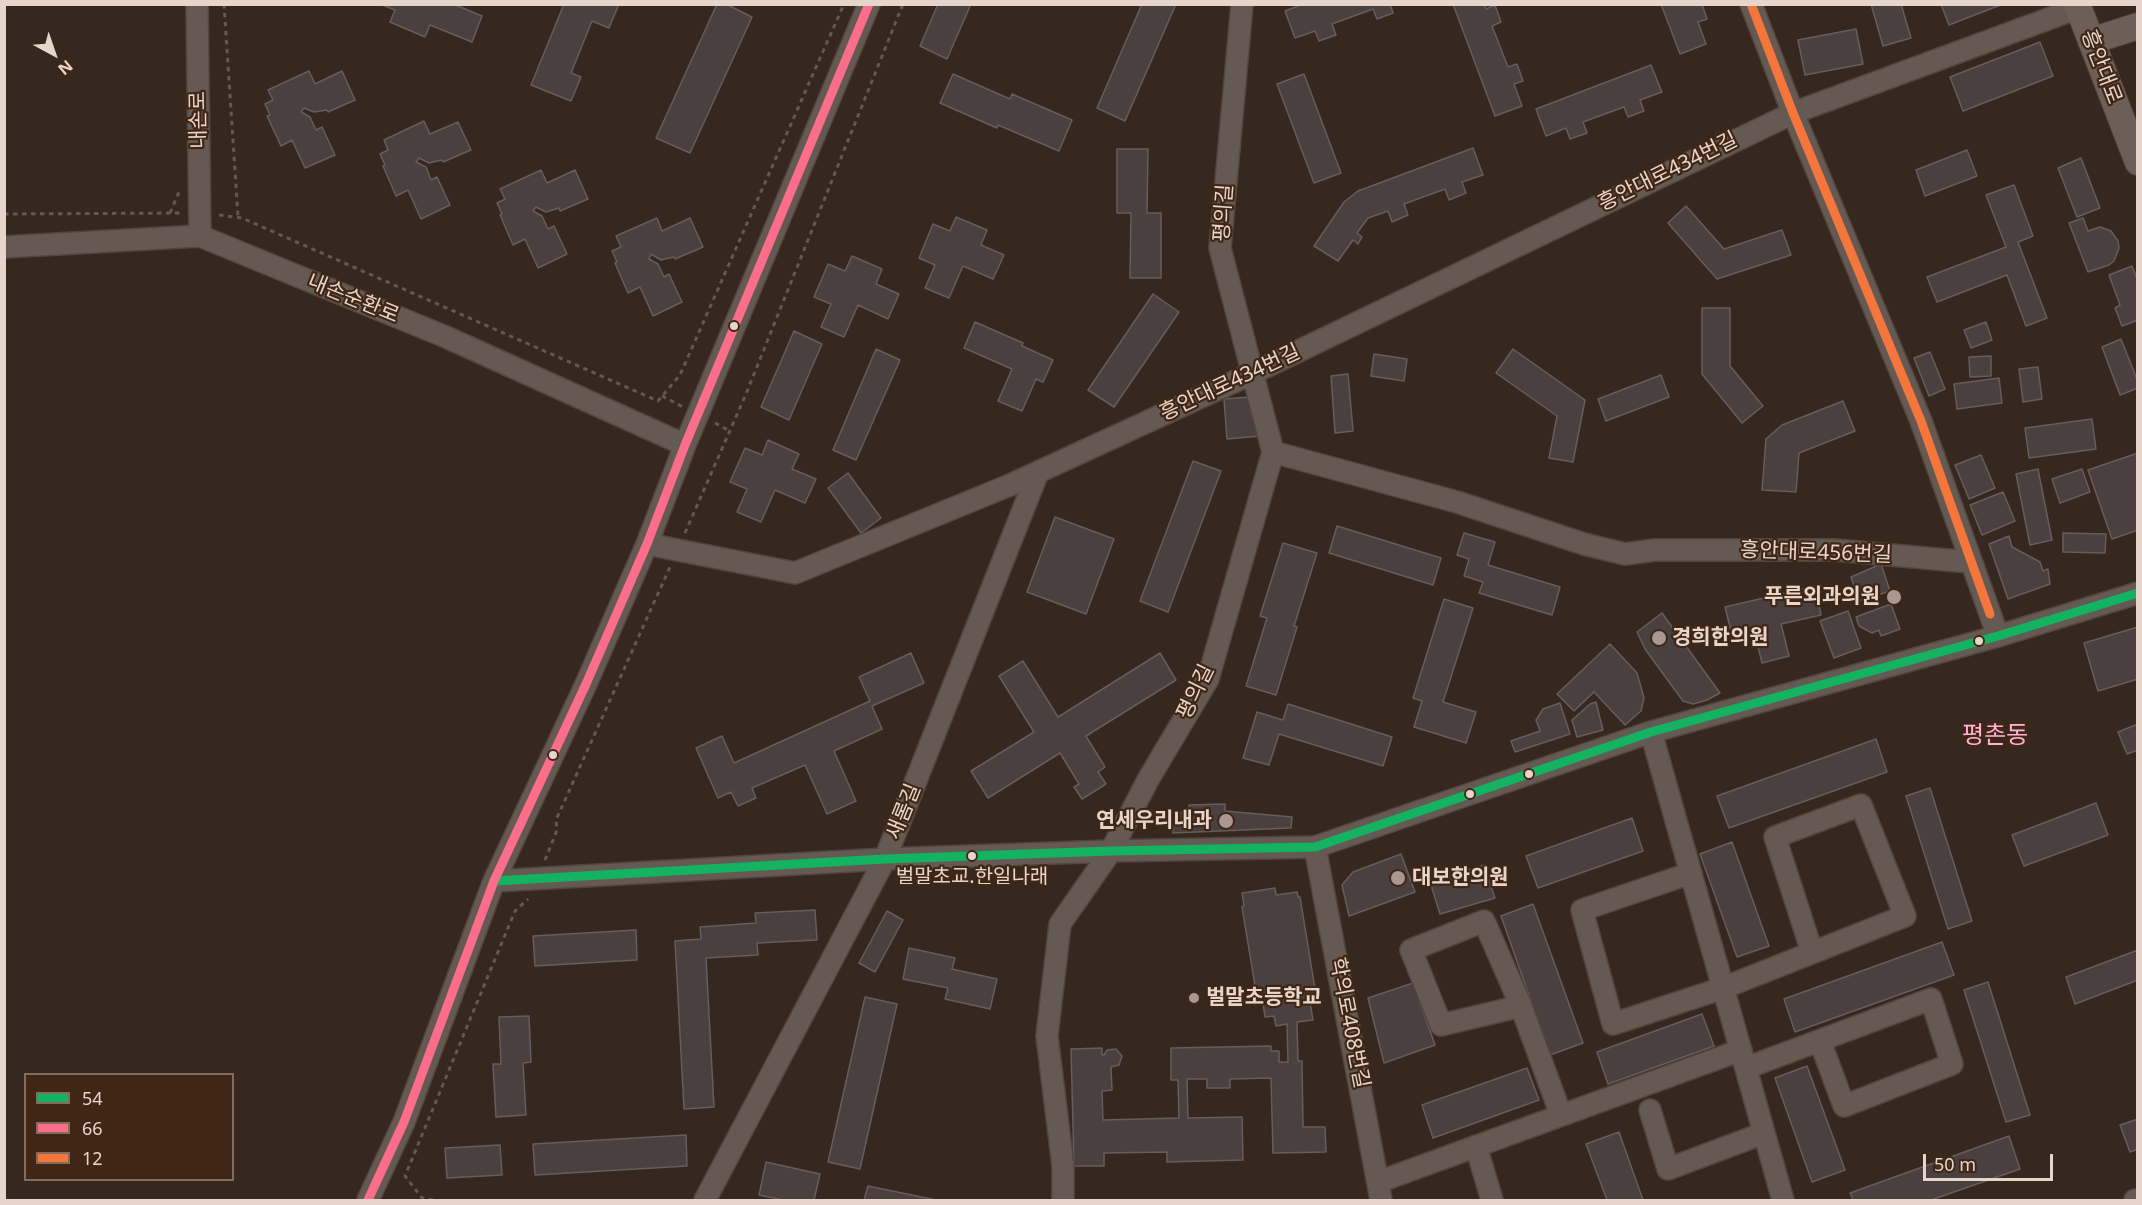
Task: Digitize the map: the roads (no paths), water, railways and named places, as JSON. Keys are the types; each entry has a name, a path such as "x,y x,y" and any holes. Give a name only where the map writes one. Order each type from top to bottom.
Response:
{"main road":[{"path":"2134,4 2138,14"},
{"name":"흥안대로","path":"2078,6 2138,162"},
{"path":"2091,41 2138,26"}],"street":[{"name":"내손로","path":"197,4 200,236"},
{"path":"368,1200 404,1122 494,881 586,684 647,544 685,445 869,4"},
{"name":"평의길","path":"1063,1200 1063,1166 1047,1035 1060,924 1111,851 1149,778 1208,679 1273,452 1220,248 1242,4"},
{"path":"1752,4 1793,113 1921,421 1998,636"},
{"name":"흥안대로434번길","path":"647,544 795,573 1038,472 1253,373 1793,113 2078,6"},
{"name":"내손순환로","path":"4,247 200,236 446,337 685,445"},
{"name":"흥안대로456번길","path":"1273,452 1457,502 1625,554 1655,550 1835,550 1970,562"},
{"name":"새롬길","path":"705,1200 885,860 1038,472"},
{"path":"494,881 885,860 1111,851 1315,847 1651,732 1998,636 2138,593"},
{"path":"1651,732 1783,1200"},
{"path":"1691,873 1582,910 1614,1024 1723,988 1905,916 1861,805 1775,837 1812,952"},
{"name":"학의로408번길","path":"1315,847 1380,1191"},
{"path":"1521,1006 1441,1025 1411,950 1484,921 1521,1006 1561,1115"},
{"path":"1380,1191 1476,1146 1561,1115 1743,1059 1820,1041 1931,999 1952,1065 1844,1106 1820,1041"},
{"path":"1650,1110 1668,1169 1764,1133"},
{"path":"1476,1146 1492,1200"}],"place":[{"name":"푸른외과의원","path":"1894,597"},
{"name":"경희한의원","path":"1659,638"},
{"name":"연세우리내과","path":"1226,821"},
{"name":"벌말초교.한일나래","path":"972,856"},
{"name":"대보한의원","path":"1398,878"},
{"name":"벌말초등학교","path":"1194,998"}],"district":[{"name":"평촌동","path":"1995,736"}]}
